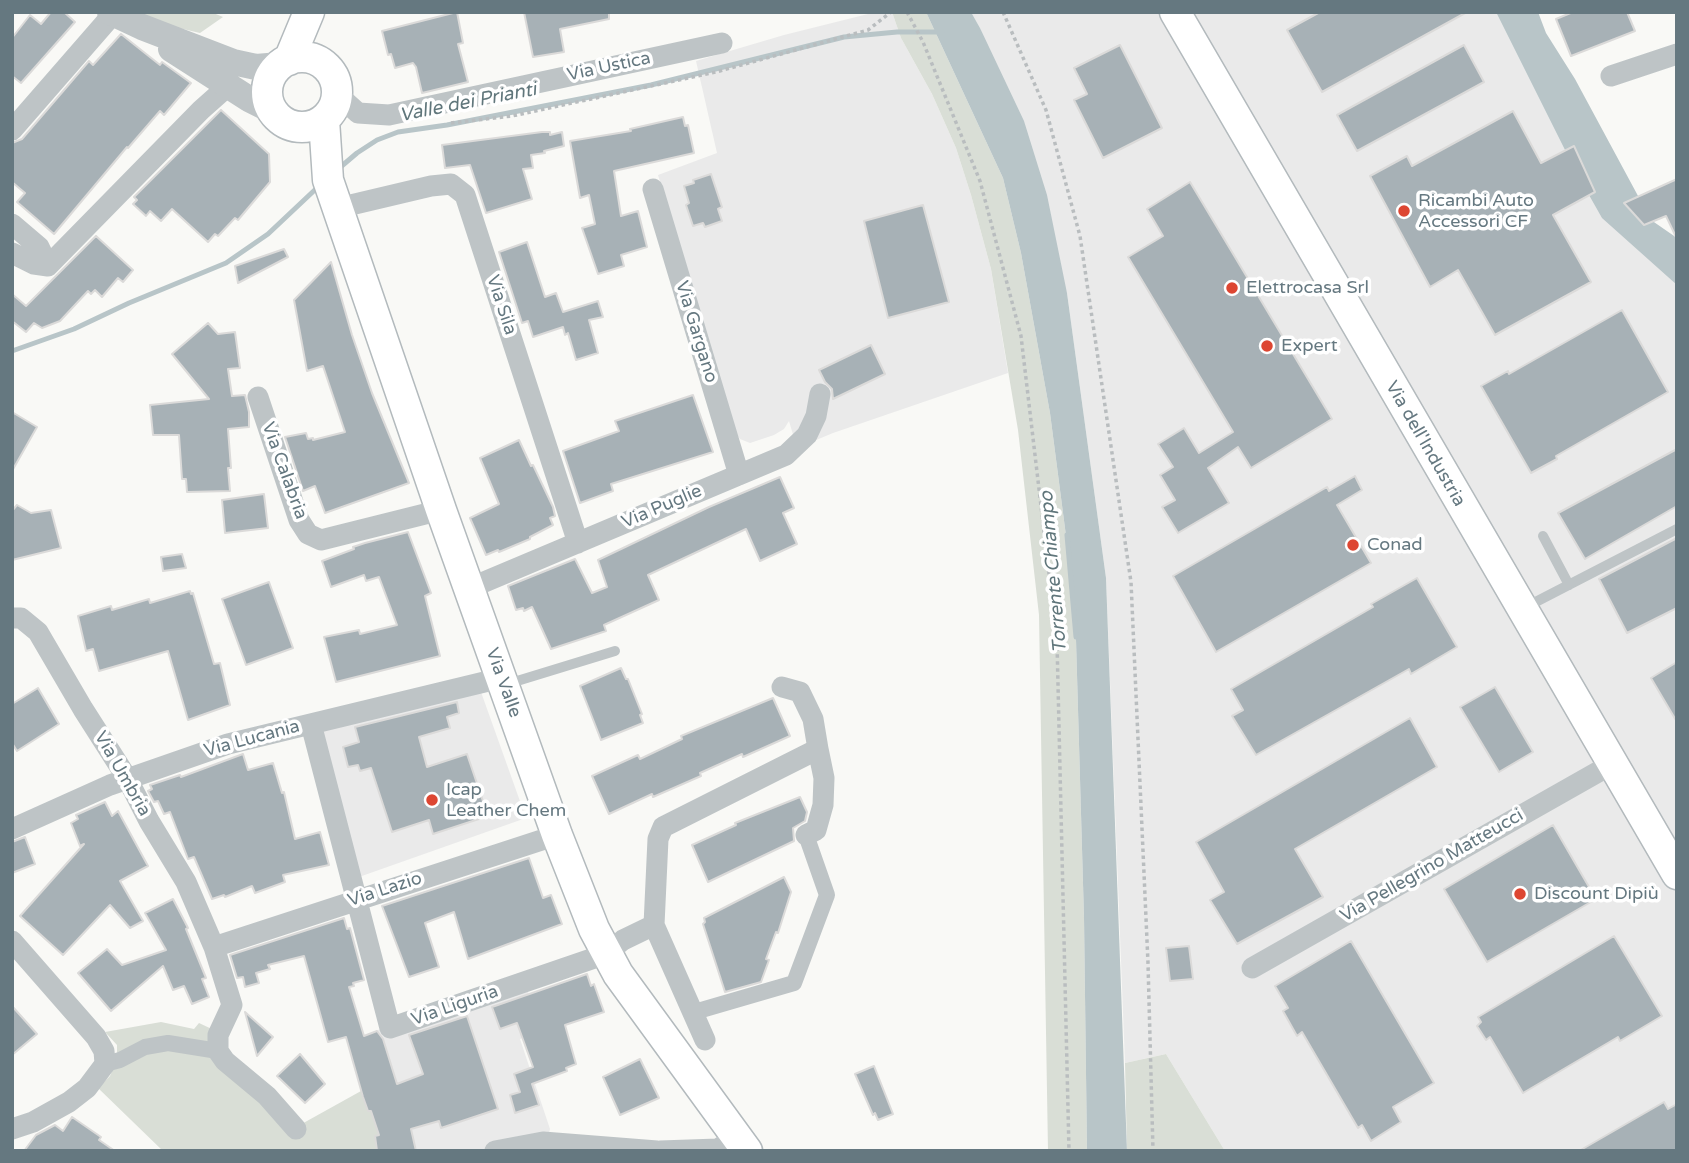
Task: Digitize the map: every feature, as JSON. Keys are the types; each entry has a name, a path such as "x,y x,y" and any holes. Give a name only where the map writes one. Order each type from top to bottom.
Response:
{"main road":[{"path":"311,12 296,62 269,82 267,92 282,118 302,127 313,125 331,107"},
{"name":"Via dell'Industria","path":"1175,12 1677,874"},
{"name":"Via Valle","path":"296,62 332,75 328,180"},
{"name":"Via Valle","path":"282,118 328,180 441,510 557,835 606,954 742,1144"}],"street":[{"path":"12,130 111,13 233,62 256,67 296,62"},
{"path":"142,27 179,55 282,118"},
{"name":"Via Ustica","path":"331,107 358,113 389,115 722,43"},
{"path":"1611,76 1677,54"},
{"path":"48,266 228,86"},
{"name":"Via Sila","path":"338,208 441,185 451,184 465,195 578,543"},
{"name":"Via Gargano","path":"653,188 739,475"},
{"path":"12,224 38,247 48,266"},
{"path":"12,253 34,264 48,266"},
{"name":"Via Puglie","path":"470,588 786,455 807,435 816,416 820,394"},
{"name":"Via Calabria","path":"258,397 299,520 308,534 321,540 441,510"},
{"name":"Via Umbria","path":"12,618 21,618 37,632 127,778 186,882 214,947 232,1005 218,1035 218,1051"},
{"name":"Via Lucania","path":"12,829 127,778 228,744 503,682"},
{"path":"691,1013 794,983 827,895 806,835 816,830 823,805 824,778 813,719 800,692 782,687"},
{"path":"311,724 355,899"},
{"path":"705,1040 654,925 658,839 663,827 818,749"},
{"name":"Via Pellegrino Matteucci","path":"1252,968 1612,764"},
{"name":"Via Lazio","path":"214,947 557,835"},
{"name":"Via Liguria","path":"355,899 390,1028 606,954"},
{"path":"606,954 623,940 654,925"},
{"path":"12,942 96,1037 104,1051 105,1064"},
{"path":"12,1129 33,1122 69,1102 87,1088 105,1064 145,1048 168,1043 218,1051 225,1061 267,1096 296,1129"},
{"path":"495,1151 542,1142 558,1146 658,1151 718,1149 742,1144"}],"lane":[{"path":"1521,610 1677,529"},
{"path":"1543,536 1569,585"},
{"path":"503,682 615,651"}],"path":[{"path":"449,123 512,116 716,72 868,30 891,12"},
{"path":"907,12 923,41 980,181 1021,336 1057,642 1069,1151"},
{"path":"1003,12 1046,110 1080,236 1131,582 1153,1151"}],"shaded area":[{"path":"138,12 211,12 223,17 200,33 153,22"},
{"path":"876,12 892,12 901,38 932,94 956,148 991,269 1008,373 797,448 789,421 784,429 774,435 750,443 740,439 735,433 658,175 717,153 696,61"},
{"path":"892,12 926,12 1003,178 1021,253 1050,413 1075,605 1084,918 1087,1151 1048,1151 1039,615 1018,430 991,269 956,148 932,94 901,38"},
{"path":"926,12 971,12 980,28 1024,121 1047,195 1067,293 1106,578 1127,1151 1087,1151 1084,918 1075,605 1050,413 1021,253 1003,178"},
{"path":"971,12 1496,12 1565,150 1574,146 1595,192 1590,195 1677,285 1677,1151 1225,1151 1166,1054 1125,1063 1106,578 1067,293 980,28"},
{"path":"1496,12 1538,12 1546,33 1575,79 1651,220 1677,238 1677,285 1602,218 1589,195 1594,192 1574,146 1565,150"},
{"path":"476,678 526,818 359,877 318,722"},
{"path":"523,977 541,1030 520,1039 550,1129 545,1151 377,1151 375,1136 378,1135 368,1111 348,1041"},
{"path":"161,1022 194,1029 199,1023 216,1031 217,1038 298,1126 361,1091 379,1135 375,1136 377,1151 163,1151 98,1088 110,1076 117,1059 117,1045 105,1032"},
{"path":"1166,1054 1225,1151 1127,1151 1125,1063"}],"building":[{"path":"51,12 64,12 75,22 21,83 12,76 12,38 30,15 41,24"},
{"path":"457,12 463,43 458,44 468,82 422,93 413,63 395,68 391,54 388,55 382,31"},
{"path":"524,12 609,12 609,19 560,29 564,52 533,57"},
{"path":"1320,12 1467,12 1322,92 1287,30"},
{"path":"1573,12 1627,12 1635,31 1571,56 1556,19"},
{"path":"121,34 160,65 162,62 191,83 164,115 160,111 127,147 54,234 17,202 25,193 12,182 12,143 22,139 89,61 93,65"},
{"path":"1120,45 1162,128 1103,158 1074,100 1087,94 1074,68"},
{"path":"1464,45 1484,82 1357,151 1337,115"},
{"path":"221,110 269,154 270,182 238,220 235,218 218,236 215,234 208,242 172,209 161,221 150,211 146,216 133,204 137,200 134,197"},
{"path":"1513,111 1541,163 1574,146 1595,192 1553,215 1591,282 1495,335 1458,270 1430,287 1370,176 1407,156 1412,166"},
{"path":"683,117 685,126 688,125 694,153 614,171 621,216 638,211 647,247 621,255 624,266 598,274 582,228 595,224 589,195 580,198 570,141 631,131 630,129"},
{"path":"550,132 550,135 562,132 564,146 531,155 533,168 523,169 532,199 486,213 470,165 445,168 442,145"},
{"path":"711,174 722,207 718,209 722,221 705,227 703,223 693,226 686,205 689,203 684,186"},
{"path":"1677,179 1677,239 1666,216 1644,225 1624,203"},
{"path":"1190,182 1332,419 1251,468 1238,447 1208,468 1229,503 1178,533 1162,507 1175,500 1160,475 1173,467 1158,444 1184,428 1199,453 1233,432 1128,257 1163,236 1147,209"},
{"path":"923,205 949,302 888,318 864,221"},
{"path":"96,236 133,270 123,282 118,278 102,297 95,290 91,294 88,291 60,321 42,328 34,323 26,332 12,321 12,294 26,306"},
{"path":"527,242 545,297 556,293 563,312 598,301 603,317 589,320 598,353 576,360 568,333 565,335 563,327 533,337 528,321 522,323 499,252"},
{"path":"284,249 288,257 238,283 235,266"},
{"path":"331,262 372,393 409,483 325,513 315,486 303,491 285,437 306,433 308,439 313,440 345,432 323,366 307,371 294,300"},
{"path":"1622,310 1668,392 1531,473 1481,386 1508,371 1509,374"},
{"path":"208,323 218,334 235,332 240,368 228,369 232,396 245,395 249,427 228,429 230,491 187,492 186,479 182,479 179,435 153,435 150,405 209,399 172,354"},
{"path":"871,345 885,374 833,399 832,389 819,370"},
{"path":"693,395 713,452 611,484 613,491 580,503 563,451 619,431 615,421"},
{"path":"12,412 37,427 12,471"},
{"path":"519,440 553,507 555,516 550,518 553,525 530,539 486,555 470,518 499,504 480,458"},
{"path":"1677,449 1677,506 1585,559 1558,513"},
{"path":"1355,476 1362,490 1337,505 1371,563 1216,652 1173,576 1327,487 1329,491"},
{"path":"780,477 794,508 783,513 797,544 760,561 746,529 648,575 659,600 604,625 606,631 551,649 532,607 524,611 523,608 516,610 508,586 575,559 592,593 607,587 598,560 709,507"},
{"path":"264,494 268,528 225,533 222,500"},
{"path":"17,505 31,513 51,510 61,548 12,560 12,511"},
{"path":"408,532 431,593 425,596 440,656 336,682 324,637 359,630 360,634 397,625 379,577 366,581 364,575 331,587 322,561 354,549 353,547"},
{"path":"1677,538 1677,608 1627,633 1599,579"},
{"path":"182,554 186,568 163,571 161,557"},
{"path":"1417,578 1457,647 1411,674 1409,669 1256,755 1232,716 1243,710 1231,689 1373,607 1371,604"},
{"path":"269,582 293,648 246,665 222,599"},
{"path":"190,591 193,593 214,664 220,663 230,705 188,720 168,651 99,671 93,649 86,651 78,616 149,599 150,603"},
{"path":"1677,662 1677,722 1651,678"},
{"path":"621,668 642,714 643,723 601,740 580,686"},
{"path":"1495,687 1533,752 1499,772 1460,707"},
{"path":"38,688 59,724 17,751 12,743 12,704"},
{"path":"773,698 790,736 743,757 742,754 700,773 701,776 609,814 592,776 638,755 640,759 682,739 681,736"},
{"path":"457,702 459,713 447,717 450,728 419,737 427,767 467,754 488,816 433,834 429,820 392,832 371,768 360,771 358,765 348,767 343,747 359,742 355,727"},
{"path":"1410,718 1437,767 1295,849 1323,897 1237,944 1210,900 1224,892 1196,842"},
{"path":"243,754 248,770 273,763 282,793 284,792 295,839 320,832 329,865 283,875 285,882 255,893 252,886 225,897 224,895 212,899 194,857 188,859 170,812 164,814 158,801 154,802 148,791 152,789 150,785 180,775 181,777"},
{"path":"800,797 807,812 805,821 793,828 794,841 708,882 692,845 736,825 735,823"},
{"path":"105,802 112,816 118,811 148,866 120,881 143,921 130,928 110,905 63,955 20,916 84,844 80,846 71,823 78,819 76,815"},
{"name":"Discount Dipiù","path":"1553,825 1596,899 1487,962 1444,889"},
{"path":"25,837 35,864 12,873 12,842"},
{"path":"529,858 543,898 551,895 562,924 468,959 454,912 425,923 439,967 409,977 382,906"},
{"path":"784,877 791,892 778,933 776,932 766,959 769,960 761,982 725,992 703,924 704,918"},
{"path":"173,899 188,928 186,929 206,978 202,979 209,997 192,1004 184,986 173,990 163,966 111,1011 78,973 107,949 122,965 166,950 145,913"},
{"path":"344,918 347,929 350,928 364,980 349,987 364,1036 377,1031 383,1039 397,1084 423,1074 409,1035 467,1016 498,1109 441,1128 439,1121 411,1129 416,1151 377,1151 375,1136 379,1135 363,1097 346,1037 328,1042 304,956 268,965 270,969 256,973 259,983 245,987 243,977 237,978 230,955"},
{"path":"1614,936 1662,1016 1620,1041 1618,1037 1523,1093 1490,1037 1486,1040 1477,1026 1481,1022 1478,1017"},
{"path":"1351,941 1434,1083 1393,1107 1401,1122 1371,1141 1362,1125 1358,1128 1302,1032 1297,1036 1283,1011 1288,1008 1275,986"},
{"path":"1189,946 1193,979 1170,981 1166,948"},
{"path":"587,974 591,986 594,984 604,1012 565,1025 576,1064 566,1068 567,1071 532,1084 539,1105 515,1113 510,1095 520,1092 514,1074 533,1067 517,1023 500,1029 492,1007"},
{"path":"12,1006 37,1034 12,1055"},
{"path":"245,1012 273,1037 257,1056"},
{"path":"300,1054 325,1084 305,1103 277,1076"},
{"path":"640,1059 659,1098 620,1115 603,1077"},
{"path":"874,1066 893,1114 878,1120 875,1113 873,1115 855,1074"},
{"path":"1664,1102 1668,1109 1677,1104 1677,1151 1579,1151"},
{"path":"72,1117 101,1137 99,1140 115,1151 24,1151 36,1135 55,1125 63,1131"}],"waterway":[{"name":"Valle dei Prianti","path":"337,170 377,140 398,132 651,85 844,37 897,32 942,32"},
{"name":"Valle dei Prianti","path":"12,351 74,329 226,263 268,234 319,186"},
{"name":"Torrente Chiampo","path":"1067,535 1076,637"}],"place":[{"name":"Ricambi Auto Accessori CF","path":"1404,211"},
{"name":"Elettrocasa Srl","path":"1232,288"},
{"name":"Expert","path":"1267,346"},
{"name":"Conad","path":"1353,545"},
{"name":"Icap Leather Chem","path":"432,800"},
{"name":"Discount Dipiù","path":"1520,894"}]}
